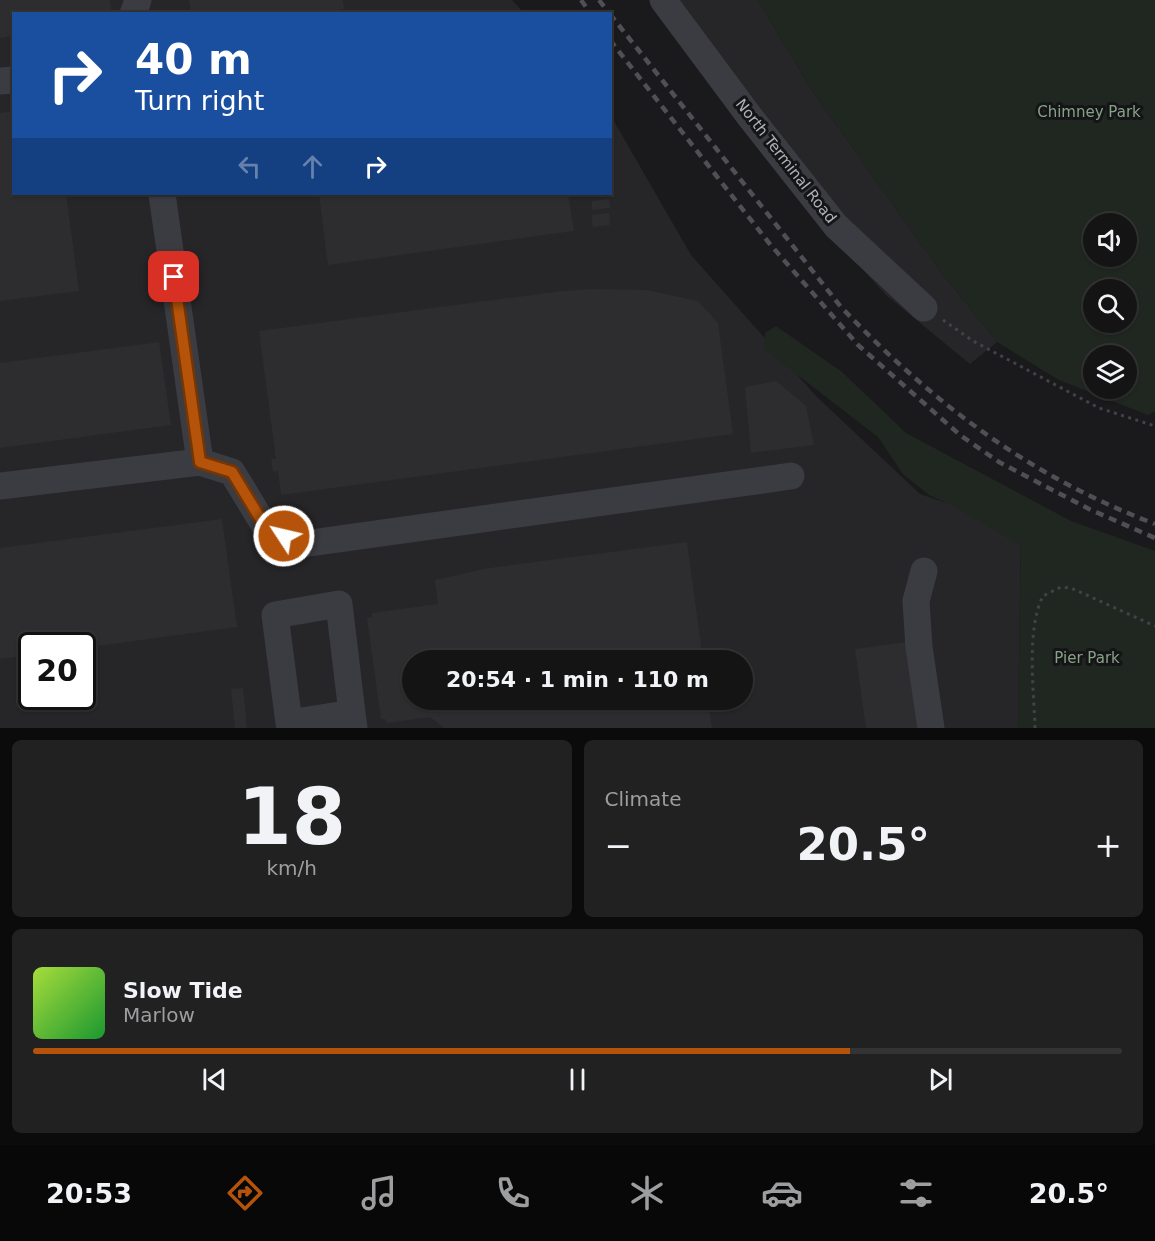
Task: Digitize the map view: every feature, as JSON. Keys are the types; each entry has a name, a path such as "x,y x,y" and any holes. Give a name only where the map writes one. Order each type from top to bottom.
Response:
{"street":[{"name":"North Terminal Road","path":"663,0 750,117 836,226 924,308"},
{"path":"162,195 200,462"},
{"path":"0,486 200,462 232,472 266,528 303,544 791,476"},
{"path":"924,571 916,601 919,647 931,728"},
{"path":"339,604 353,721 289,723 275,615 339,604"}],"path":[{"path":"924,308 974,340 1099,408 1155,426"},
{"path":"1035,728 1036,620 1043,596 1061,587 1071,588 1155,626"}],"shaded area":[{"path":"0,0 512,0 523,12 12,12 12,195 612,195 612,118 691,255 816,396 920,494 1021,528 1018,728 0,728"},
{"path":"649,0 758,0 811,89 940,271 997,342 970,364 886,295 818,220"}],"green space":[{"name":"Chimney Park","path":"758,0 1155,0 1155,411 1148,415 1107,399 1137,399 1137,345 1083,345 1083,389 1059,380 997,342 940,271 811,89"},
{"name":"Pier Park","path":"776,326 842,372 906,433 1071,521 1155,551 1155,728 1018,728 1021,546 951,505 929,495 903,474 878,437 764,349 765,333"}],"building":[{"path":"0,0 110,0 112,12 12,12 12,36 0,38"},
{"path":"189,0 343,0 344,9 322,12 191,12"},
{"path":"12,111 12,195 66,195 79,291 0,301 0,113"},
{"path":"319,195 568,195 574,231 328,265"},
{"path":"609,199 610,208 592,210 592,201"},
{"path":"609,213 610,225 593,227 591,215"},
{"path":"592,289 647,290 698,301 718,323 733,434 281,495 278,471 273,472 271,459 276,459 259,331"},
{"path":"159,342 171,425 0,448 0,363"},
{"path":"776,381 806,406 814,445 751,453 745,387"},
{"path":"222,519 237,627 96,646 96,632 18,632 18,657 0,659 0,548"},
{"path":"687,542 702,650 402,650 402,710 710,710 712,728 444,728 430,717 387,723 385,719 381,719 367,618 372,617 372,613 438,604 435,580 489,568"},
{"path":"907,642 919,728 866,728 855,649"},
{"path":"243,688 247,728 235,728 231,689"}],"railway":[{"path":"581,0 590,12"},
{"path":"599,0 608,12"},
{"path":"612,17 841,307 876,342 948,406 1025,460 1109,505 1155,524"},
{"path":"612,43 769,243 858,345 960,435 999,462 1089,509 1155,538"}],"route":[{"path":"174,277 200,462 232,472 266,528 284,536"}]}
